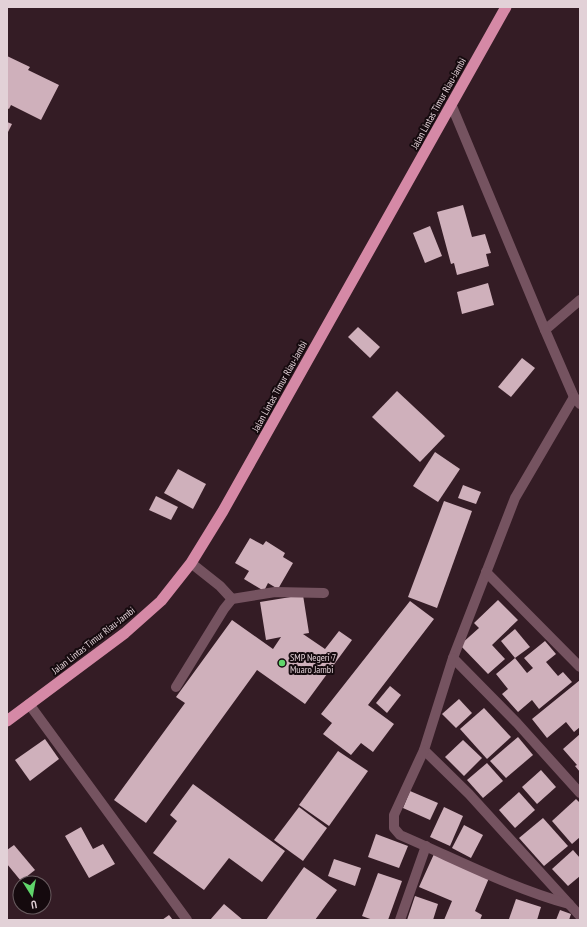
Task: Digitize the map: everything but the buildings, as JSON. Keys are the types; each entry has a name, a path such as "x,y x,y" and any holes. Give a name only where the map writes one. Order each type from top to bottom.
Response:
{"highway":[{"name":"Jalan Lintas Timur Riau-Jambi","path":"7,721 125,633 161,600 191,563 223,511 506,7"}],"street":[{"path":"451,104 545,330 577,400 515,498 453,658 424,750 392,821 394,828 400,835 507,882 550,899 569,904"},
{"path":"545,330 580,300"},
{"path":"191,563 220,586 232,599"},
{"path":"486,572 580,666"},
{"path":"176,687 224,609 232,599 275,592 324,593"},
{"path":"453,658 517,724 580,793"},
{"path":"29,704 187,920"},
{"path":"424,750 469,794 580,916"},
{"path":"400,920 426,846"}],"place":[{"name":"SMP Negeri 7 Muaro Jambi","path":"282,663"}]}
